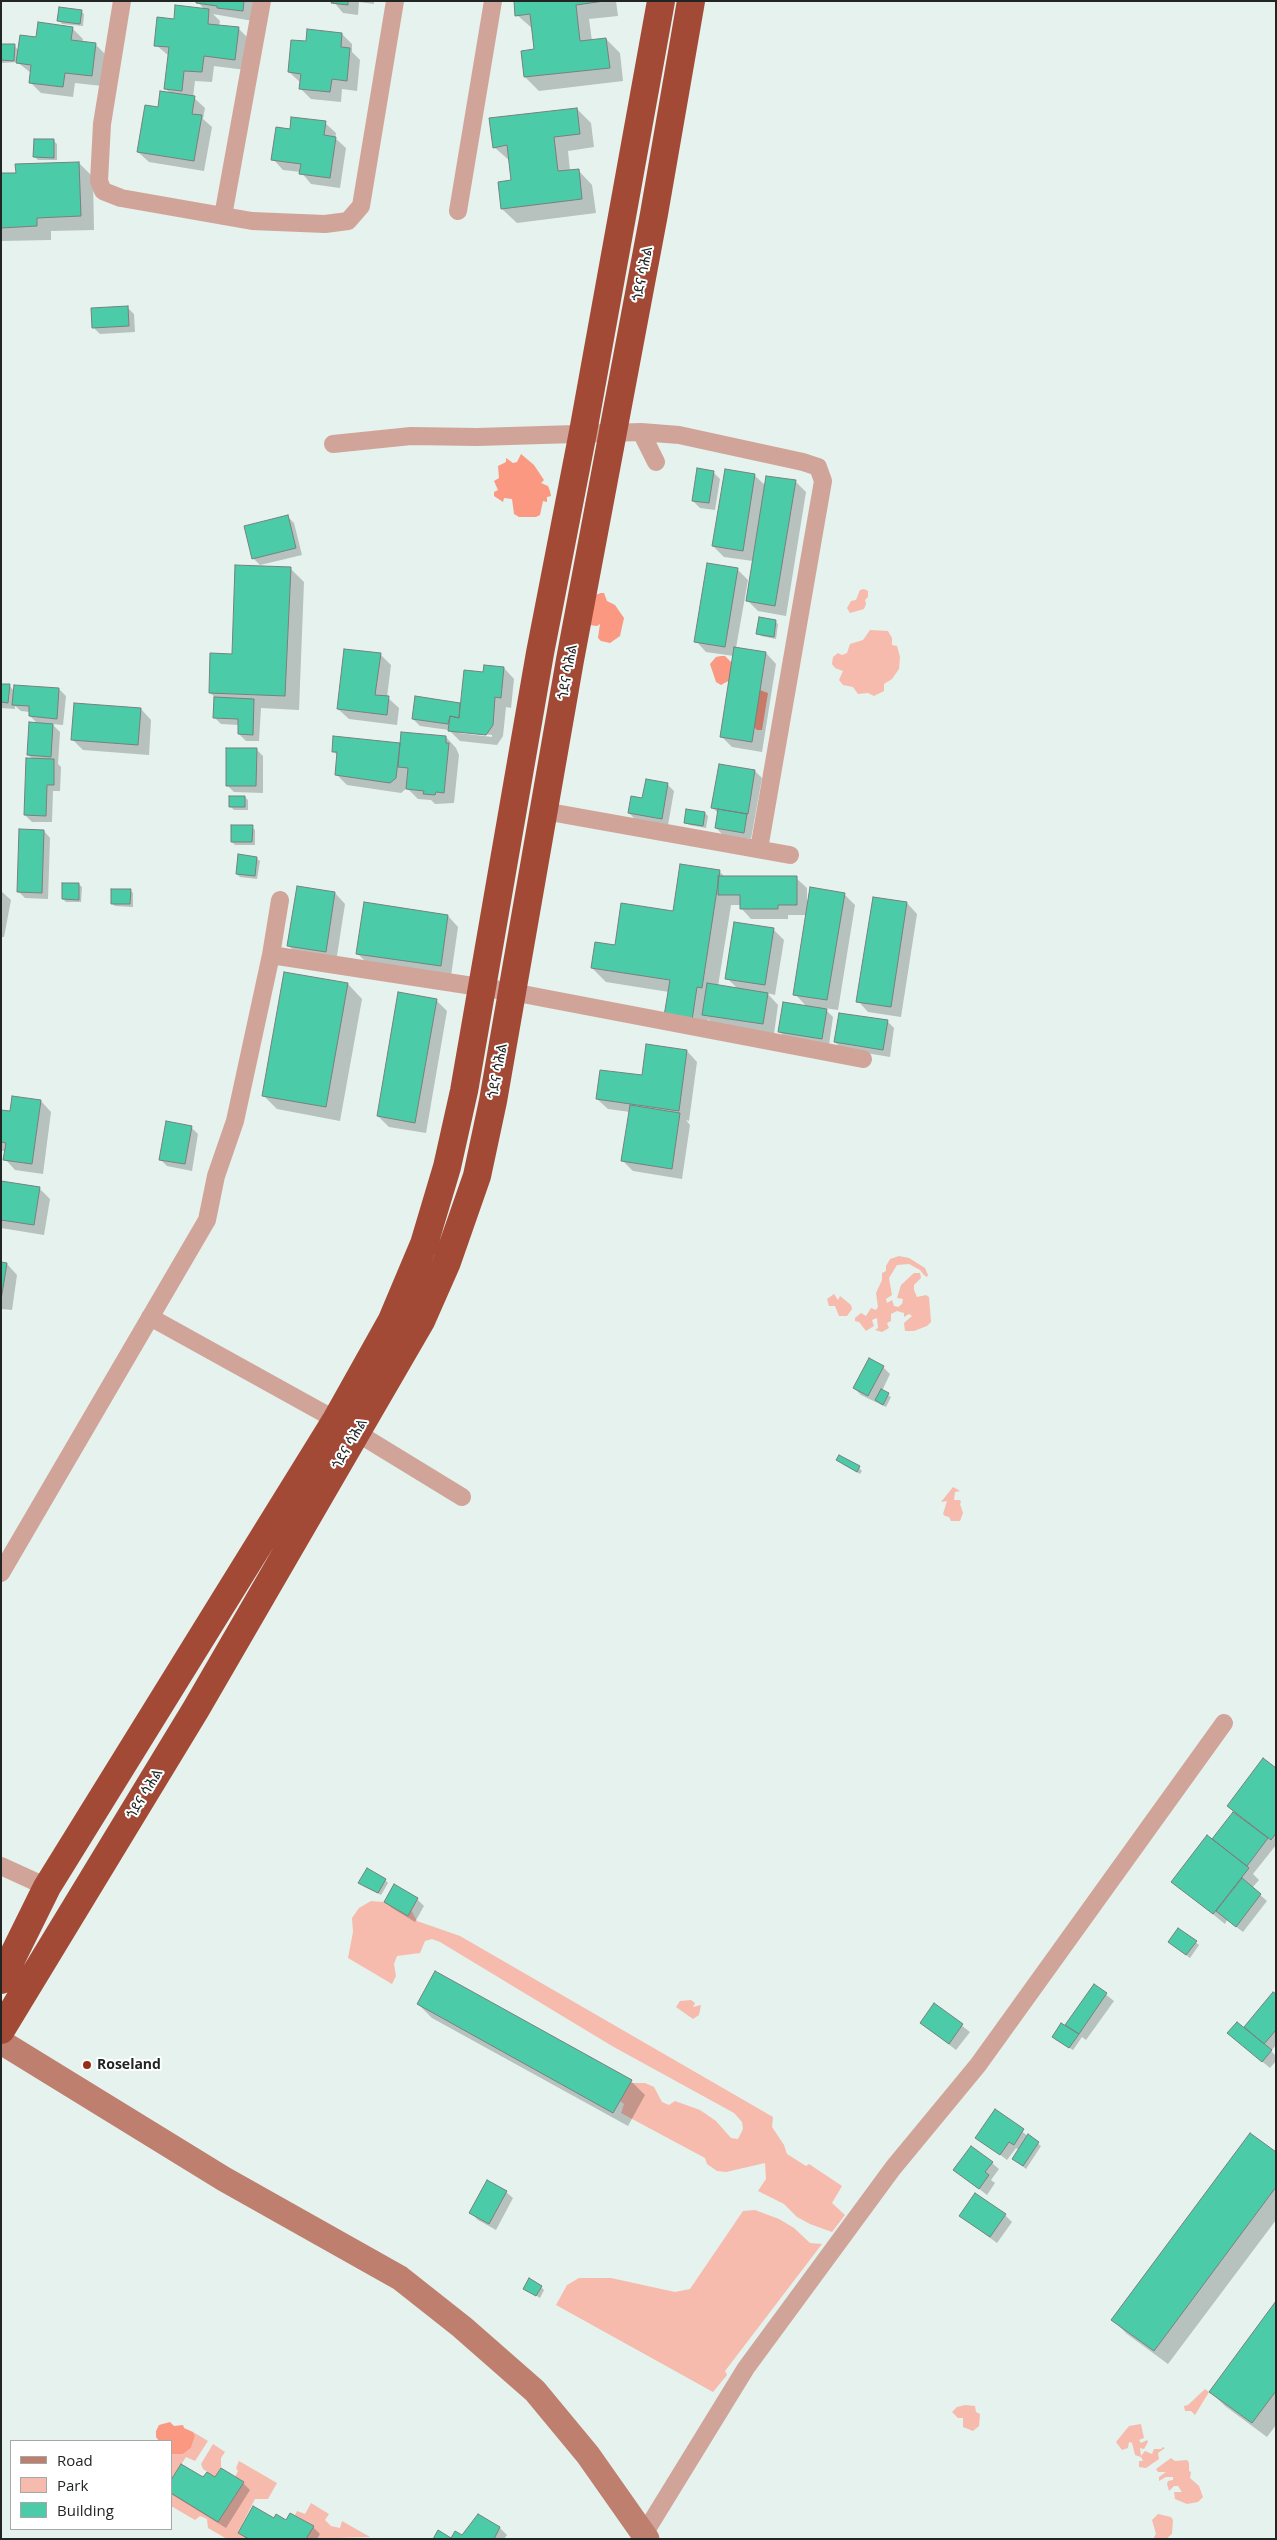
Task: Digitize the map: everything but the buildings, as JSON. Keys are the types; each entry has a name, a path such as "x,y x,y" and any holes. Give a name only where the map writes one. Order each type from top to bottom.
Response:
{"highway":[{"name":"ጎደና ሳሕል","path":"1,2030 177,1741 346,1426 424,1244 447,1167 464,1091 540,652 583,432 661,1"},
{"name":"ጎደና ሳሕል","path":"1,1980 47,1887 147,1727 346,1426 420,1321 463,1217 477,1176 493,1101 691,1"},
{"path":"637,134 666,138"},
{"path":"147,1727 177,1741"}],"street":[{"path":"122,1 102,124 99,180 104,191 121,198 252,221 325,224 348,221 361,206 395,1"},
{"path":"223,216 262,1"},
{"path":"458,211 493,1"},
{"path":"333,444 411,436 477,437 583,432 642,432 679,435 803,462 818,467 823,481 759,849"},
{"path":"642,432 656,462"},
{"path":"544,811 790,855"},
{"path":"1,1573 207,1220 216,1176 235,1121 271,955 280,900"},
{"path":"271,955 512,992 863,1059"},
{"path":"150,1318 346,1426 462,1498"},
{"path":"1,2042 224,2179 400,2278 462,2327 535,2391 588,2455 646,2536 746,2368 894,2168 978,2065 1224,1723"},
{"path":"1,1866 47,1887"}],"green space":[{"path":"860,590 868,591 868,597 865,600 864,609 850,613 847,608 851,601 856,600"},
{"path":"870,630 888,631 892,638 892,645 897,646 900,657 899,669 892,679 884,684 884,691 874,696 868,693 858,694 853,687 843,685 839,680 843,671 835,668 832,664 833,657 838,653 842,655 847,653 850,644 863,640"},
{"path":"899,1256 909,1258 925,1268 928,1275 927,1277 920,1270 909,1264 897,1265 889,1278 892,1295 886,1299 887,1303 892,1300 894,1306 898,1307 902,1304 903,1299 897,1298 901,1285 914,1273 920,1273 921,1278 914,1285 914,1290 917,1297 926,1295 929,1297 931,1322 927,1326 914,1331 905,1331 904,1323 912,1316 909,1314 904,1317 904,1313 897,1311 891,1314 891,1321 887,1323 889,1328 882,1332 875,1330 878,1328 877,1318 872,1320 874,1326 866,1331 859,1322 855,1321 855,1318 861,1313 866,1316 871,1308 876,1310 878,1307 876,1293 882,1280 882,1273 886,1271 886,1266 890,1259"},
{"path":"834,1294 838,1300 840,1296 851,1305 852,1309 847,1316 839,1316 835,1306 829,1306 827,1299"},
{"path":"953,1487 960,1491 955,1492 954,1500 960,1500 961,1502 963,1513 960,1521 951,1521 949,1517 943,1514 947,1501 941,1502"},
{"path":"371,1901 384,1902 408,1916 411,1910 417,1921 460,1936 773,2117 772,2127 784,2145 787,2154 806,2166 809,2164 842,2186 832,2203 845,2215 832,2232 810,2224 797,2217 784,2204 758,2191 766,2179 765,2163 726,2172 717,2171 707,2164 705,2158 621,2113 624,2104 620,2101 630,2083 645,2083 654,2087 662,2102 669,2105 675,2101 700,2110 716,2121 731,2138 738,2139 743,2129 742,2122 734,2113 612,2046 440,1942 432,1939 425,1941 420,1953 397,1956 394,1964 396,1976 392,1984 348,1958 353,1932 352,1918 359,1908"},
{"path":"691,2000 695,2003 693,2007 701,2005 699,2015 693,2019 676,2007 680,2001"},
{"path":"755,2210 779,2219 794,2228 810,2243 822,2244 725,2371 727,2375 713,2392 556,2305 567,2285 579,2278 611,2278 675,2292 690,2289 743,2211"},
{"path":"1205,2389 1209,2392 1195,2415 1191,2411 1185,2411 1184,2406 1188,2405"},
{"path":"965,2405 975,2406 976,2412 980,2414 979,2426 973,2431 963,2427 963,2418 958,2418 952,2412 957,2407"},
{"path":"1141,2424 1144,2438 1139,2440 1141,2443 1147,2440 1148,2442 1144,2449 1140,2448 1141,2456 1145,2451 1152,2454 1154,2449 1165,2448 1158,2453 1159,2459 1146,2468 1139,2467 1139,2461 1143,2461 1141,2457 1135,2455 1132,2443 1129,2442 1128,2448 1122,2450 1116,2442 1129,2426"},
{"path":"193,2432 208,2441 195,2461 186,2457 172,2478 172,2454 183,2454 191,2448 195,2436"},
{"path":"213,2444 225,2452 221,2458 221,2468 215,2477 203,2469 201,2464"},
{"path":"1171,2458 1175,2461 1187,2460 1189,2463 1190,2478 1199,2486 1203,2497 1198,2502 1187,2504 1175,2499 1174,2492 1182,2492 1178,2486 1174,2486 1169,2491 1167,2484 1168,2481 1173,2480 1173,2477 1166,2477 1159,2481 1159,2477 1166,2472 1158,2472 1156,2469"},
{"path":"239,2461 277,2483 268,2499 255,2499 238,2532 249,2539 227,2539 208,2528 207,2519 200,2516 195,2520 172,2507 172,2494 218,2522 244,2482 235,2477 238,2471 236,2468"},
{"path":"311,2503 329,2514 325,2520 331,2526 340,2528 342,2521 370,2537 306,2539 313,2526 295,2515 297,2511 305,2514"},
{"path":"1158,2514 1171,2517 1173,2520 1172,2534 1166,2539 1155,2539 1154,2537 1156,2534 1152,2520"}],"shaded area":[{"path":"521,454 534,465 544,480 541,483 548,486 550,491 551,496 547,497 547,502 543,501 540,515 536,517 519,517 514,514 512,499 504,498 503,502 494,496 494,492 498,490 494,481 499,478 498,466 506,462 506,458 513,463 517,462"},
{"path":"604,593 607,601 615,605 624,618 620,636 610,643 601,641 598,638 600,624 597,626 589,625 595,595"},
{"path":"725,656 736,667 732,679 721,685 716,682 710,664 716,657"},
{"path":"757,689 768,693 762,730 757,730 751,724"},
{"path":"170,2422 174,2426 183,2425 184,2428 193,2432 195,2436 191,2448 183,2454 172,2454 172,2440 158,2440 156,2437 159,2425"}],"place":[{"name":"Roseland","path":"87,2065"}]}
